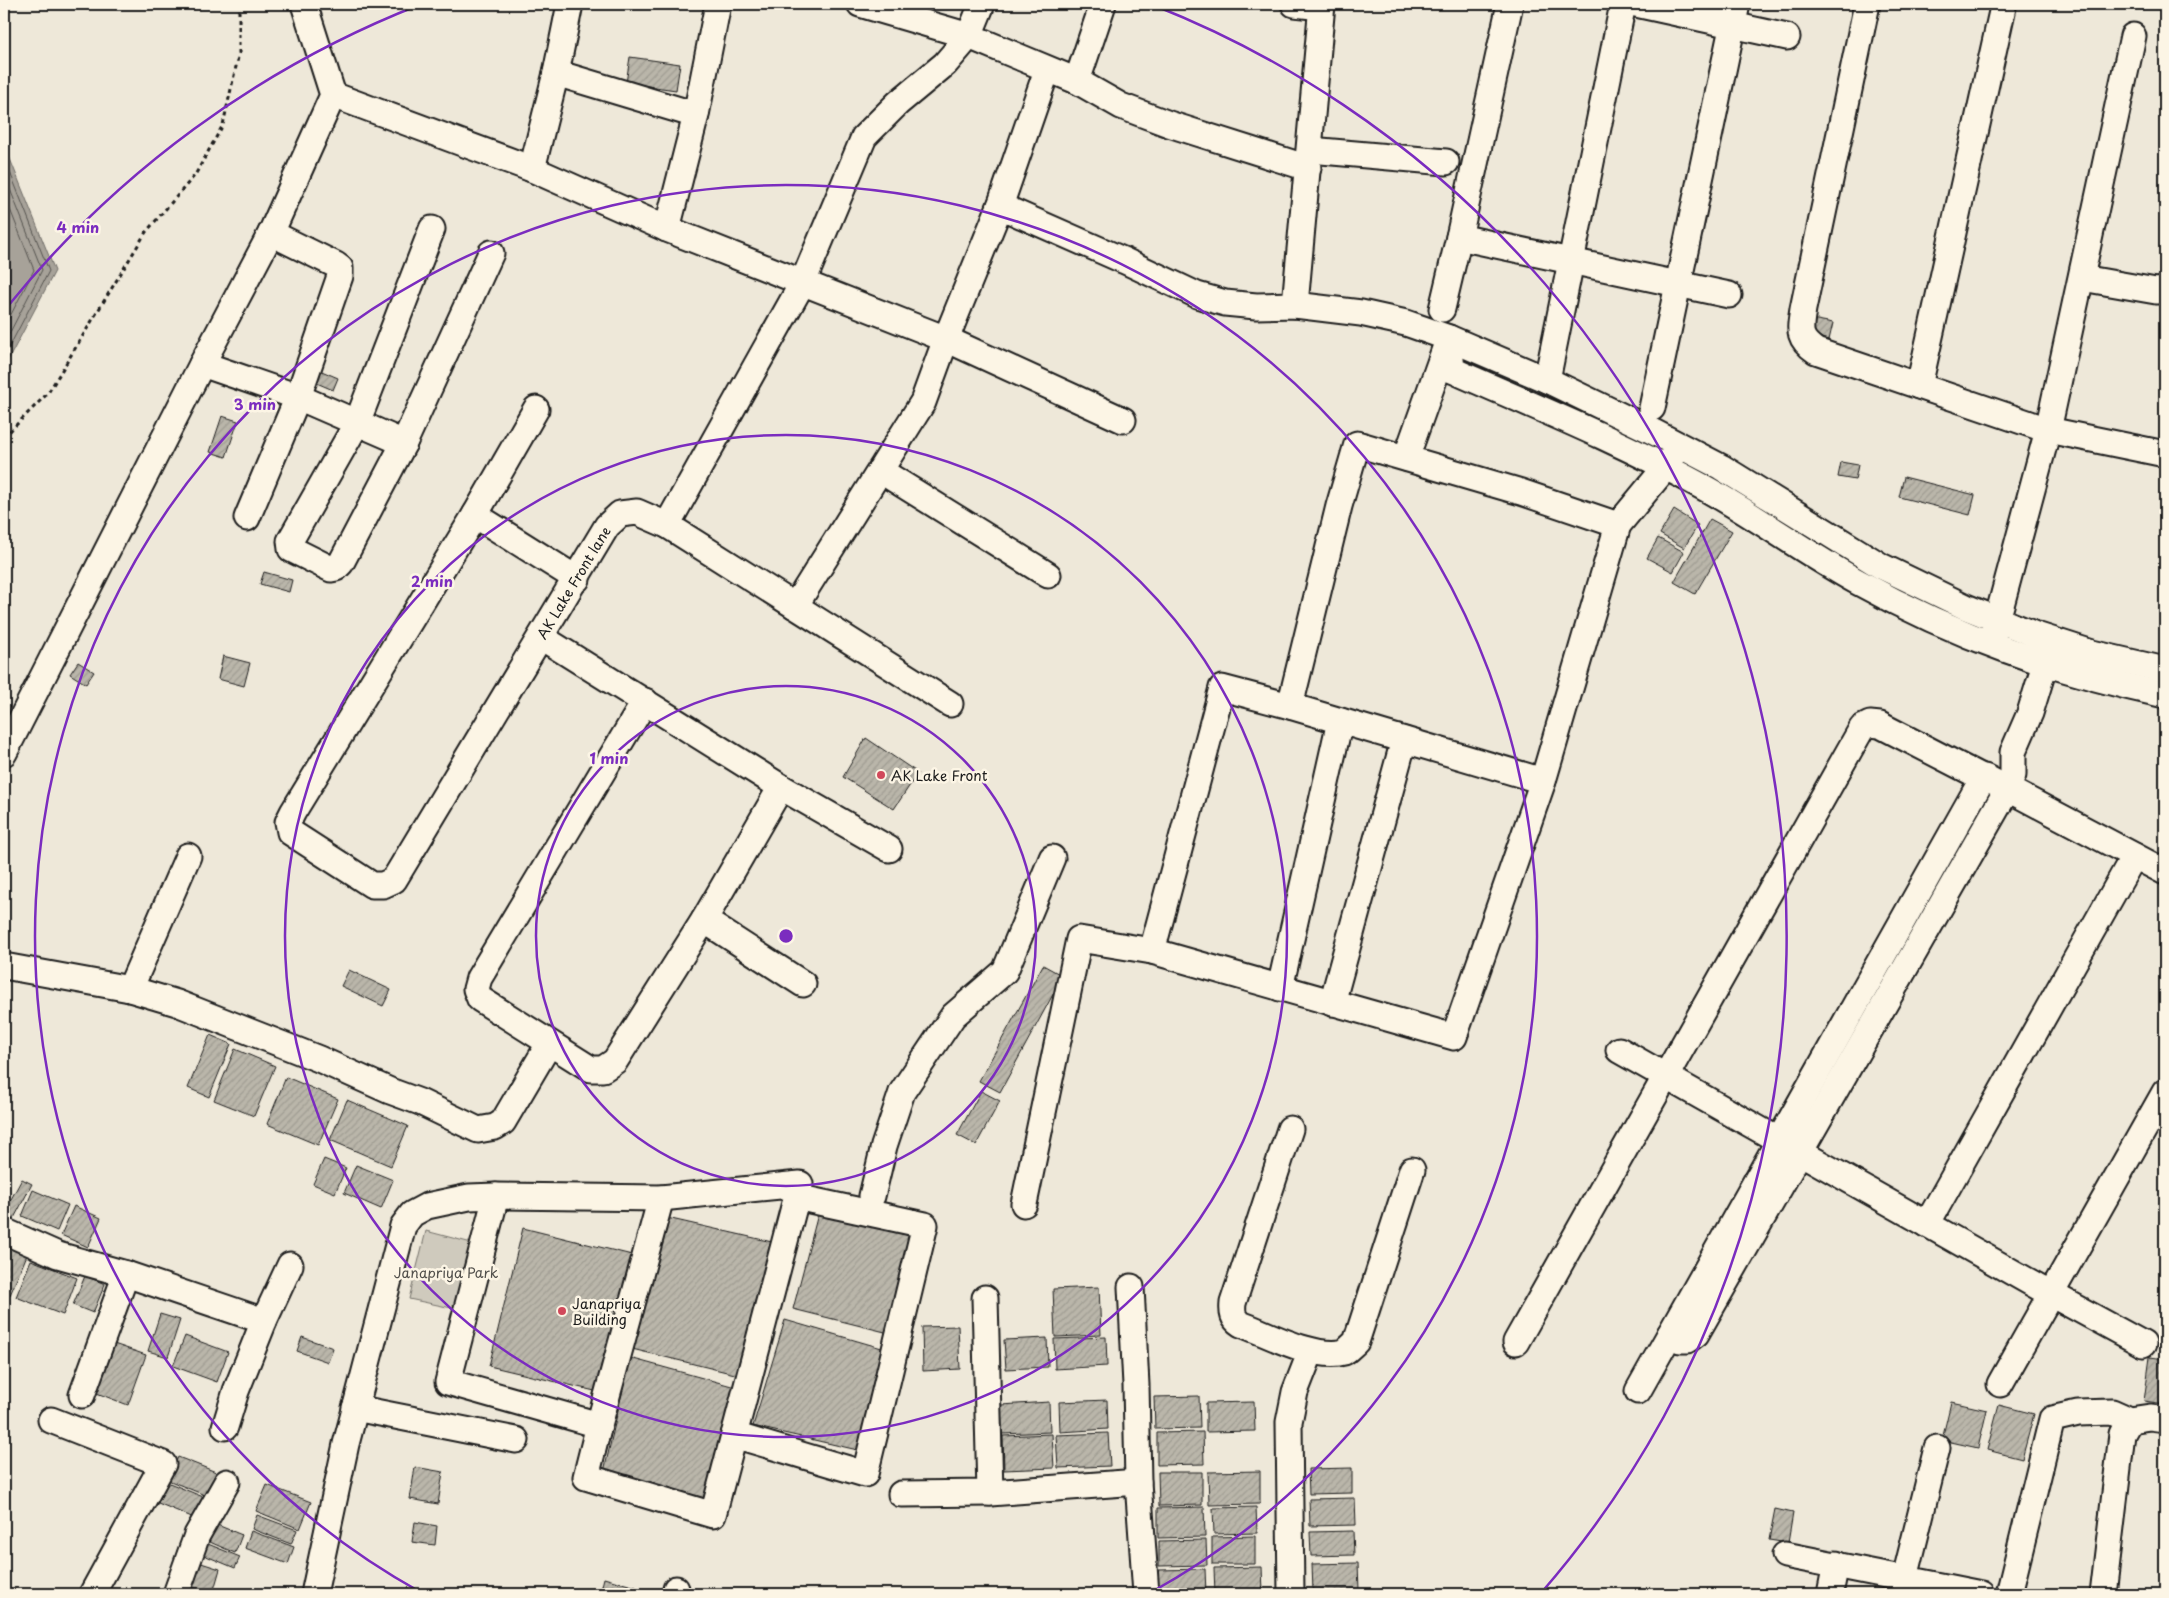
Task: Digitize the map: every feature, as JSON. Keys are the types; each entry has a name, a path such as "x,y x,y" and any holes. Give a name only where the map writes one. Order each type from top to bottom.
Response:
{"street":[{"path":"4,753 202,364 271,233 334,95 304,4"},
{"path":"532,169 556,74 570,4"},
{"path":"667,229 696,115 718,4"},
{"path":"864,4 969,36 1077,81 1120,106 1169,124 1309,159 1446,162"},
{"path":"667,525 803,282 864,137 898,103 945,64 969,36 982,4"},
{"path":"1077,81 1103,4"},
{"path":"1294,4 1322,6 1295,305"},
{"path":"1442,309 1510,4"},
{"path":"1547,380 1624,4"},
{"path":"1636,4 1735,14 1786,37"},
{"path":"1867,4 1803,309 1800,332 1805,343 1816,351 2048,430 2165,454"},
{"path":"1918,386 2003,7"},
{"path":"1652,408 1735,14"},
{"path":"1991,645 2048,430 2133,36"},
{"path":"795,606 923,402 946,339 1000,206 1047,70"},
{"path":"556,74 696,115"},
{"path":"334,95 532,169 667,229 946,339 1123,420"},
{"path":"1000,206 1126,260 1197,295 1225,303 1256,306 1295,305 1361,313 1406,322 1449,338 1547,380 1648,428 1721,467 1881,566 1966,607 2036,635 2092,653 2165,670"},
{"path":"432,229 357,423 290,541 291,549 331,569 336,568 342,563 404,443 491,252"},
{"path":"247,518 298,397 340,276 340,268 336,265 271,233"},
{"path":"1459,237 1729,295"},
{"path":"2082,278 2156,291 2165,290"},
{"path":"1406,458 1449,338"},
{"path":"1449,338 1452,370 1595,434 1730,502 1858,582 1898,604 1991,645 2045,664 2109,683 2165,695"},
{"path":"202,364 298,397 404,443"},
{"path":"536,409 475,516 293,812 288,822 290,832 372,885 383,885 394,880 541,637"},
{"path":"1290,706 1339,506 1357,444 1521,492 1618,525"},
{"path":"1024,1204 1079,939 1152,951 1332,1004 1454,1037 1543,782 1618,525 1665,468 1679,446"},
{"path":"881,471 1048,575"},
{"name":"AK Lake Front lane","path":"889,849 782,787 541,637 607,526 620,514 637,512 667,525 950,704"},
{"path":"475,516 577,579"},
{"path":"1638,1391 1670,1334 1790,1147 2007,790 2013,775 2013,752 2030,713 2045,664"},
{"path":"1152,951 1222,688 1290,706 1543,782"},
{"path":"645,701 479,978 476,989 480,999 549,1044 591,1069 603,1069 615,1061 704,920 782,787"},
{"path":"1280,988 1340,721"},
{"path":"1516,1342 1862,728 1870,724 1880,725 2165,872"},
{"path":"1332,1004 1404,740"},
{"path":"1790,1147 1984,778 1996,763 2013,752"},
{"path":"118,987 188,856"},
{"path":"1928,1224 2134,856"},
{"path":"872,1196 884,1146 902,1092 953,1016 1005,971 1052,858"},
{"path":"704,920 803,984"},
{"path":"4,966 118,987 177,1004 318,1058 390,1092 420,1102 478,1130 495,1128 503,1122 549,1044"},
{"path":"1619,1050 2142,1344"},
{"path":"2000,1384 2165,1092"},
{"path":"1290,1128 1232,1303 1232,1312 1236,1320 1242,1324 1311,1351 1333,1354 1346,1351 1356,1342 1412,1170"},
{"path":"314,1594 346,1444 403,1226 412,1214 426,1206 469,1197 661,1198 800,1184 713,1515 586,1477 661,1198"},
{"path":"496,1196 448,1382 599,1425"},
{"path":"734,1435 865,1474 925,1226 796,1197"},
{"path":"4,1230 58,1255 126,1274 264,1321"},
{"path":"225,1427 236,1391 264,1321 290,1265"},
{"path":"82,1394 126,1274"},
{"path":"1132,1288 1138,1482 1146,1594"},
{"path":"985,1298 990,1493"},
{"path":"1291,1594 1289,1422 1295,1392 1311,1351"},
{"path":"355,1408 516,1440"},
{"path":"2009,1594 2052,1420 2078,1413 2112,1412 2130,1420 2150,1417 2165,1419"},
{"path":"51,1420 163,1464 92,1594"},
{"path":"2102,1594 2122,1434 2130,1420"},
{"path":"1905,1578 1937,1448"},
{"path":"176,1594 197,1535 227,1482"},
{"path":"901,1494 990,1493 1138,1482"},
{"path":"1785,1554 1981,1594"},
{"path":"1830,1594 1836,1564"}],"path":[{"path":"4,437 48,393 146,232 194,175 223,125 239,53 239,4"}],"green space":[{"name":"Janapriya Park","path":"426,1231 483,1246 466,1311 409,1299"}],"water":[{"path":"4,144 55,271 4,368"}],"building":[{"path":"630,57 680,64 676,90 626,83"},
{"path":"1812,319 1833,323 1829,340 1808,335"},
{"path":"317,369 338,378 333,390 312,381"},
{"path":"222,416 238,421 226,457 210,452"},
{"path":"1841,462 1858,465 1855,480 1838,477"},
{"path":"1904,477 1975,495 1970,515 1899,497"},
{"path":"1674,510 1698,525 1684,548 1660,534"},
{"path":"1710,519 1732,531 1695,594 1674,582"},
{"path":"1658,538 1684,552 1673,572 1647,558"},
{"path":"264,572 292,580 289,592 260,584"},
{"path":"223,656 250,663 244,686 218,679"},
{"path":"78,662 94,672 86,684 70,674"},
{"name":"AK Lake Front","path":"866,738 918,773 894,809 843,777"},
{"path":"1043,965 1063,976 1000,1092 979,1081"},
{"path":"349,970 391,990 383,1006 341,986"},
{"path":"210,1035 231,1044 209,1097 188,1088"},
{"path":"235,1049 275,1066 254,1116 214,1100"},
{"path":"286,1077 338,1099 318,1145 267,1124"},
{"path":"981,1091 1000,1101 976,1145 957,1135"},
{"path":"347,1100 408,1126 391,1166 330,1140"},
{"path":"324,1159 346,1168 335,1193 313,1184"},
{"path":"356,1165 393,1180 381,1209 344,1193"},
{"path":"22,1179 32,1184 12,1222 4,1218 4,1212"},
{"path":"33,1190 68,1205 57,1231 22,1216"},
{"path":"74,1206 101,1218 88,1247 61,1235"},
{"path":"818,1214 915,1237 889,1333 793,1309"},
{"name":"Janapriya Building","path":"667,1218 772,1242 739,1375 632,1349"},
{"name":"Janapriya Building","path":"523,1228 636,1256 599,1392 489,1366"},
{"path":"4,1245 27,1255 10,1295 4,1293"},
{"path":"31,1260 77,1278 63,1315 16,1297"},
{"path":"85,1276 105,1284 93,1313 73,1305"},
{"path":"1099,1287 1101,1335 1055,1337 1053,1289"},
{"path":"160,1314 180,1320 168,1357 148,1351"},
{"path":"785,1320 892,1351 862,1451 753,1426"},
{"path":"958,1326 960,1369 923,1371 922,1327"},
{"path":"185,1336 228,1352 217,1382 173,1366"},
{"path":"302,1337 333,1348 328,1362 297,1351"},
{"path":"1106,1337 1107,1366 1055,1369 1054,1339"},
{"path":"1047,1338 1048,1367 1006,1369 1004,1340"},
{"path":"111,1343 146,1355 128,1405 94,1392"},
{"path":"2150,1357 2165,1359 2165,1404 2144,1401"},
{"name":"Janapriya Building","path":"630,1358 739,1388 708,1504 603,1476"},
{"path":"1199,1396 1200,1428 1155,1429 1154,1397"},
{"path":"1107,1400 1108,1429 1060,1432 1059,1402"},
{"path":"1049,1402 1050,1432 1002,1434 1001,1405"},
{"path":"1254,1402 1255,1431 1206,1432 1206,1403"},
{"path":"1951,1402 1987,1410 1978,1448 1942,1440"},
{"path":"1999,1405 2034,1414 2022,1459 1987,1450"},
{"path":"1203,1432 1204,1464 1157,1465 1157,1433"},
{"path":"1108,1433 1110,1466 1058,1468 1056,1435"},
{"path":"1052,1434 1054,1468 1004,1470 1003,1436"},
{"path":"178,1457 216,1472 207,1496 168,1480"},
{"path":"415,1467 443,1472 438,1504 410,1499"},
{"path":"1352,1468 1352,1493 1309,1494 1308,1469"},
{"path":"1260,1471 1260,1504 1209,1505 1208,1472"},
{"path":"1158,1472 1202,1472 1202,1505 1159,1506"},
{"path":"167,1482 208,1499 199,1520 158,1503"},
{"path":"267,1485 311,1502 300,1529 256,1511"},
{"path":"1355,1498 1356,1525 1310,1526 1309,1499"},
{"path":"1204,1507 1205,1537 1158,1538 1158,1508"},
{"path":"1256,1507 1257,1533 1214,1534 1213,1508"},
{"path":"1775,1509 1793,1513 1788,1543 1769,1540"},
{"path":"257,1515 297,1530 291,1544 252,1529"},
{"path":"210,1522 242,1535 235,1553 203,1539"},
{"path":"415,1522 437,1526 435,1545 412,1542"},
{"path":"251,1531 294,1547 288,1564 245,1548"},
{"path":"1353,1531 1354,1555 1311,1556 1310,1532"},
{"path":"1255,1536 1255,1564 1212,1564 1212,1537"},
{"path":"1206,1540 1207,1565 1159,1566 1159,1541"},
{"path":"203,1542 240,1557 235,1568 199,1553"},
{"path":"198,1562 220,1569 213,1593 190,1586"},
{"path":"1358,1563 1359,1590 1313,1592 1312,1564"},
{"path":"1262,1567 1263,1593 1215,1594 1214,1568"},
{"path":"1205,1569 1206,1594 1159,1594 1158,1570"},
{"path":"604,1578 636,1587 634,1594 600,1594"}],"place":[{"name":"AK Lake Front","path":"881,775"},
{"name":"Janapriya Building","path":"562,1311"}]}
